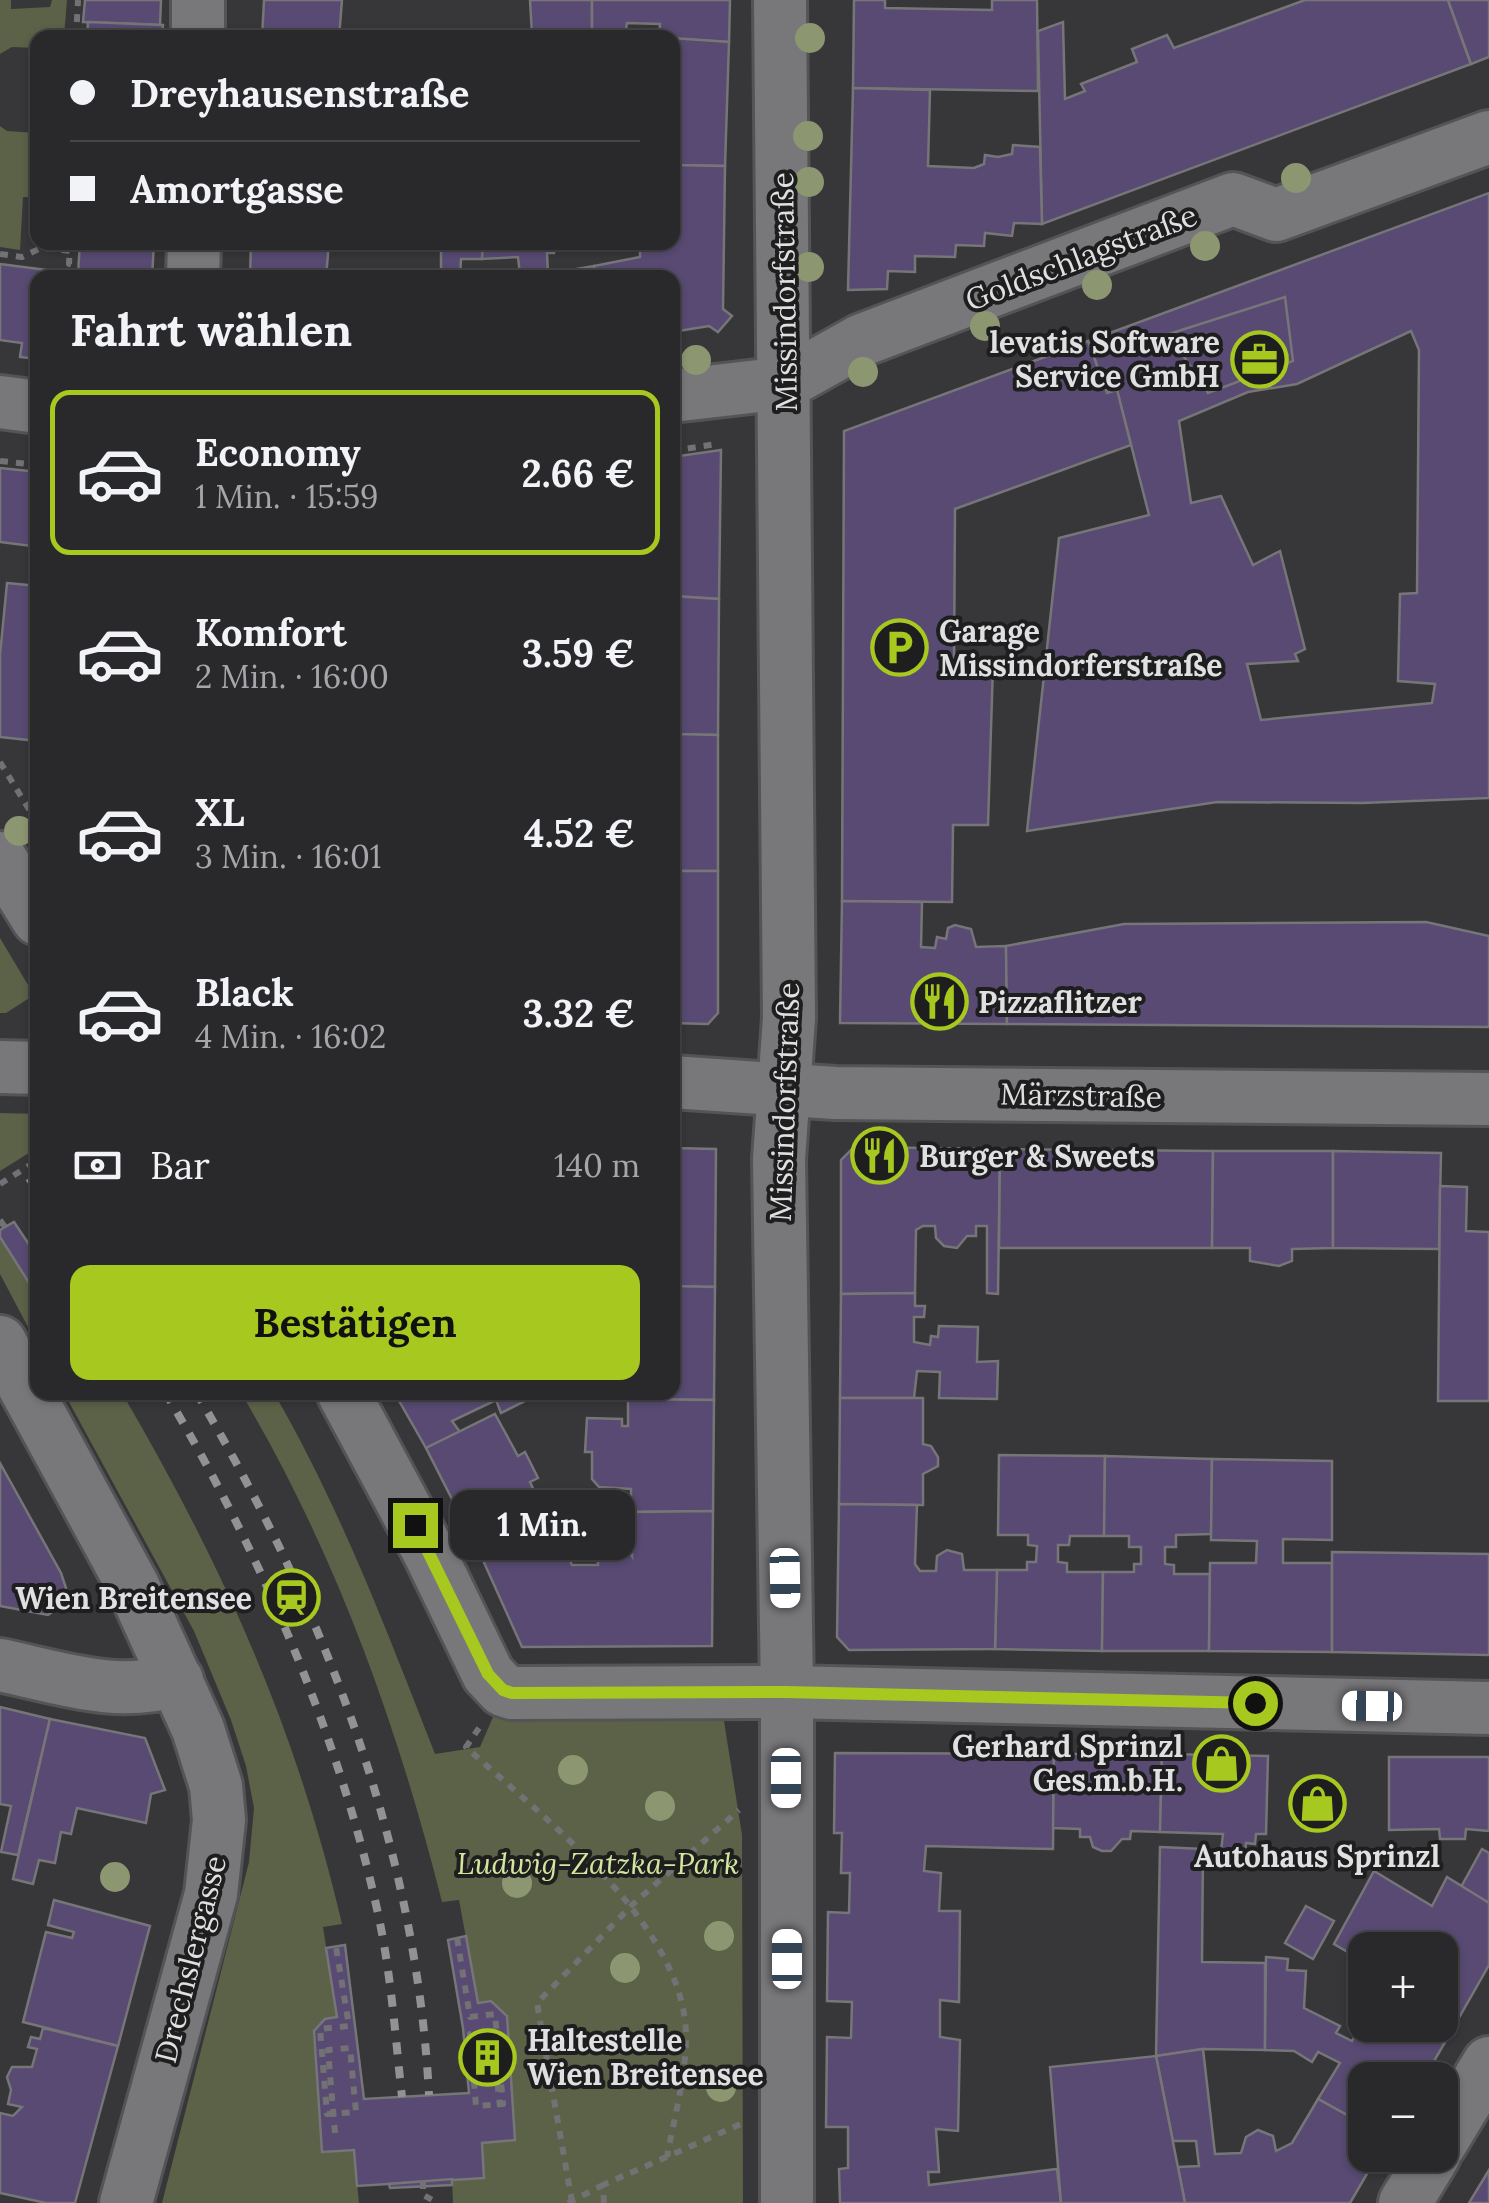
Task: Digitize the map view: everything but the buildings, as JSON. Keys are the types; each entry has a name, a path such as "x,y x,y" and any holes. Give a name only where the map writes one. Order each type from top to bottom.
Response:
{"street":[{"path":"198,0 198,30"},
{"name":"Missindorfstraße","path":"780,0 789,1018 779,1158 787,2203"},
{"name":"Goldschlagstraße","path":"680,395 785,383 862,340 1233,199 1276,215 1489,138"},
{"path":"0,402 30,405"},
{"path":"0,858 30,906"},
{"path":"0,1067 30,1068"},
{"name":"Märzstraße","path":"680,1083 835,1093 1489,1099"},
{"name":"Drechslergasse","path":"0,1342 30,1397"},
{"name":"Drechslergasse","path":"32,1400 133,1586 177,1680 210,1761 216,1786 218,1854 197,1949 126,2203"},
{"path":"346,1400 413,1521 488,1674 503,1690 786,1692 1489,1708"},
{"path":"0,1665 124,1690 177,1680"},
{"path":"1458,2114 1489,2063"},
{"path":"1405,2203 1424,2172"}],"path":[{"path":"76,30 78,0"},
{"path":"0,254 22,257 37,250"},
{"path":"70,250 69,264 79,266"},
{"path":"0,461 30,464"},
{"path":"0,762 30,811"},
{"path":"0,1184 30,1165"},
{"path":"466,1748 566,1839 632,1906 678,1986 684,2010 684,2060 667,2157"},
{"path":"752,1800 632,1906 536,2002 570,2203 754,2119"},
{"path":"457,1938 470,2017 495,2014 503,2104 490,2105 476,2106 470,2034 492,2033 498,2088 500,2107"},
{"path":"335,2132 334,2116 332,2099 328,2050 350,2048 356,2112 341,2113 328,2114 320,2029 348,2026 336,1947"},
{"path":"422,2181 424,2194 438,2203"},
{"path":"603,2186 604,2203"}],"green space":[{"path":"0,0 11,0 11,9 50,7 52,0 67,0 65,30 30,30 30,48 12,47 0,54"},
{"path":"0,126 7,131 30,133 30,197 23,197 20,250 0,247"},
{"path":"0,938 30,988 30,998 0,1013"},
{"path":"0,1113 30,1114 30,1152 0,1171"},
{"path":"0,1237 30,1286 30,1331 0,1274"},
{"path":"68,1400 126,1400 193,1521 279,1715 342,1924 323,1927 337,2017 325,2019 314,2031 322,2151 354,2150 359,2203 162,2203 249,1862 254,1808 231,1720 194,1631"},
{"name":"Ludwig-Zatzka-Park","path":"245,1400 278,1400 298,1436 361,1570 435,1754 480,1747 493,1717 724,1721 742,1835 743,2203 453,2203 452,2179 484,2177 482,2143 515,2139 507,2016 491,2001 478,2003 459,1900 442,1902 405,1770 360,1640 275,1453"}],"railway":[{"path":"170,1400 263,1577 340,1776 382,1932 402,2097"},
{"path":"200,1400 284,1557 355,1730 383,1819 405,1910 420,2002 429,2095"}],"place":[{"name":"levatis Software Service GmbH","path":"1259,359"},
{"name":"Garage Missindorferstraße","path":"900,648"},
{"name":"Pizzaflitzer","path":"939,1002"},
{"name":"Burger & Sweets","path":"880,1156"},
{"name":"Wien Breitensee","path":"291,1598"},
{"name":"Gerhard Sprinzl Ges.m.b.H.","path":"1222,1763"},
{"name":"Autohaus Sprinzl","path":"1317,1803"},
{"name":"Haltestelle Wien Breitensee","path":"488,2057"}],"route":[{"path":"415,1525 488,1674 503,1690 512,1693 786,1692 1255,1703"}]}
